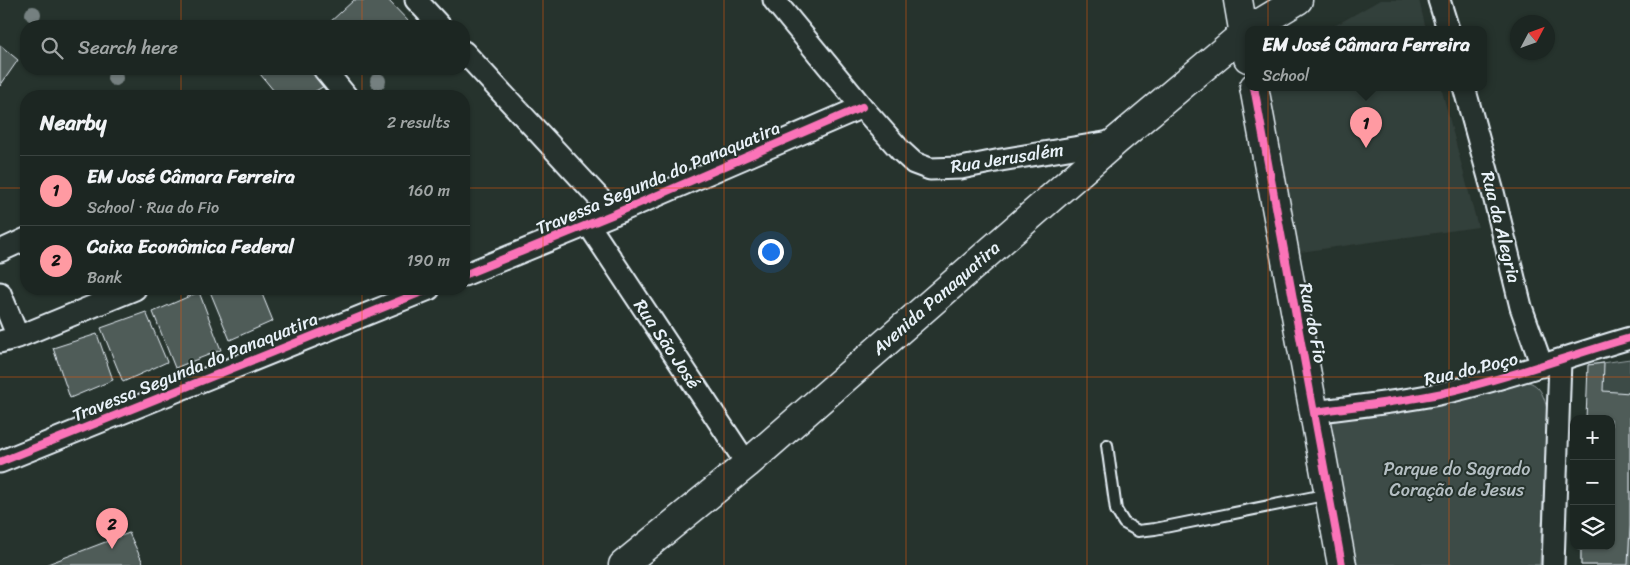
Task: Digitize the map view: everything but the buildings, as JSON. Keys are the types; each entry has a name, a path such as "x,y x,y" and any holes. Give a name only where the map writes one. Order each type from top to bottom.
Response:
{"main road":[{"path":"1238,0 1245,27"},
{"name":"Avenida Panaquatira","path":"1264,26 1298,0"},
{"name":"Avenida Panaquatira","path":"623,565 747,464 1116,141 1245,40"},
{"name":"Rua do Fio","path":"1255,91 1342,565"}],"street":[{"path":"416,0 434,20"},
{"name":"Rua Jerusalém","path":"774,0 862,107 914,163 930,169 961,168 1116,141"},
{"path":"1439,0 1447,26"},
{"path":"470,58 614,214"},
{"path":"329,75 341,90"},
{"name":"Rua da Alegria","path":"1465,91 1493,192 1521,307 1551,363"},
{"name":"Travessa Segunda do Panaquatira","path":"470,272 614,214 862,107"},
{"name":"Rua São José","path":"588,224 747,464"},
{"path":"0,251 20,243"},
{"path":"0,293 9,339 120,295"},
{"name":"Travessa Segunda do Panaquatira","path":"0,462 414,295"},
{"name":"Rua do Poço","path":"1314,412 1442,393 1551,363 1630,338"},
{"path":"1551,363 1554,565"}],"lane":[{"path":"1107,445 1116,510 1124,523 1138,531 1329,494"}],"shaded area":[{"path":"1380,0 1419,0 1425,26 1334,26"},
{"path":"1265,91 1442,91 1478,227 1293,253"}],"green space":[{"path":"1630,359 1630,565 1581,565 1581,550 1615,550 1615,415 1609,415 1588,365"},
{"name":"Parque do Sagrado Coração de Jesus","path":"1522,381 1538,387 1548,413 1540,565 1348,565 1323,424 1332,413"}],"cycle path":[{"path":"1255,91 1342,565"},
{"path":"470,273 614,214 862,107"},
{"path":"0,462 414,295"},
{"path":"1314,412 1443,393 1514,374 1630,338"}],"place":[{"name":"EM José Câmara Ferreira","path":"1366,148"},
{"name":"Caixa Econômica Federal","path":"112,549"}]}
